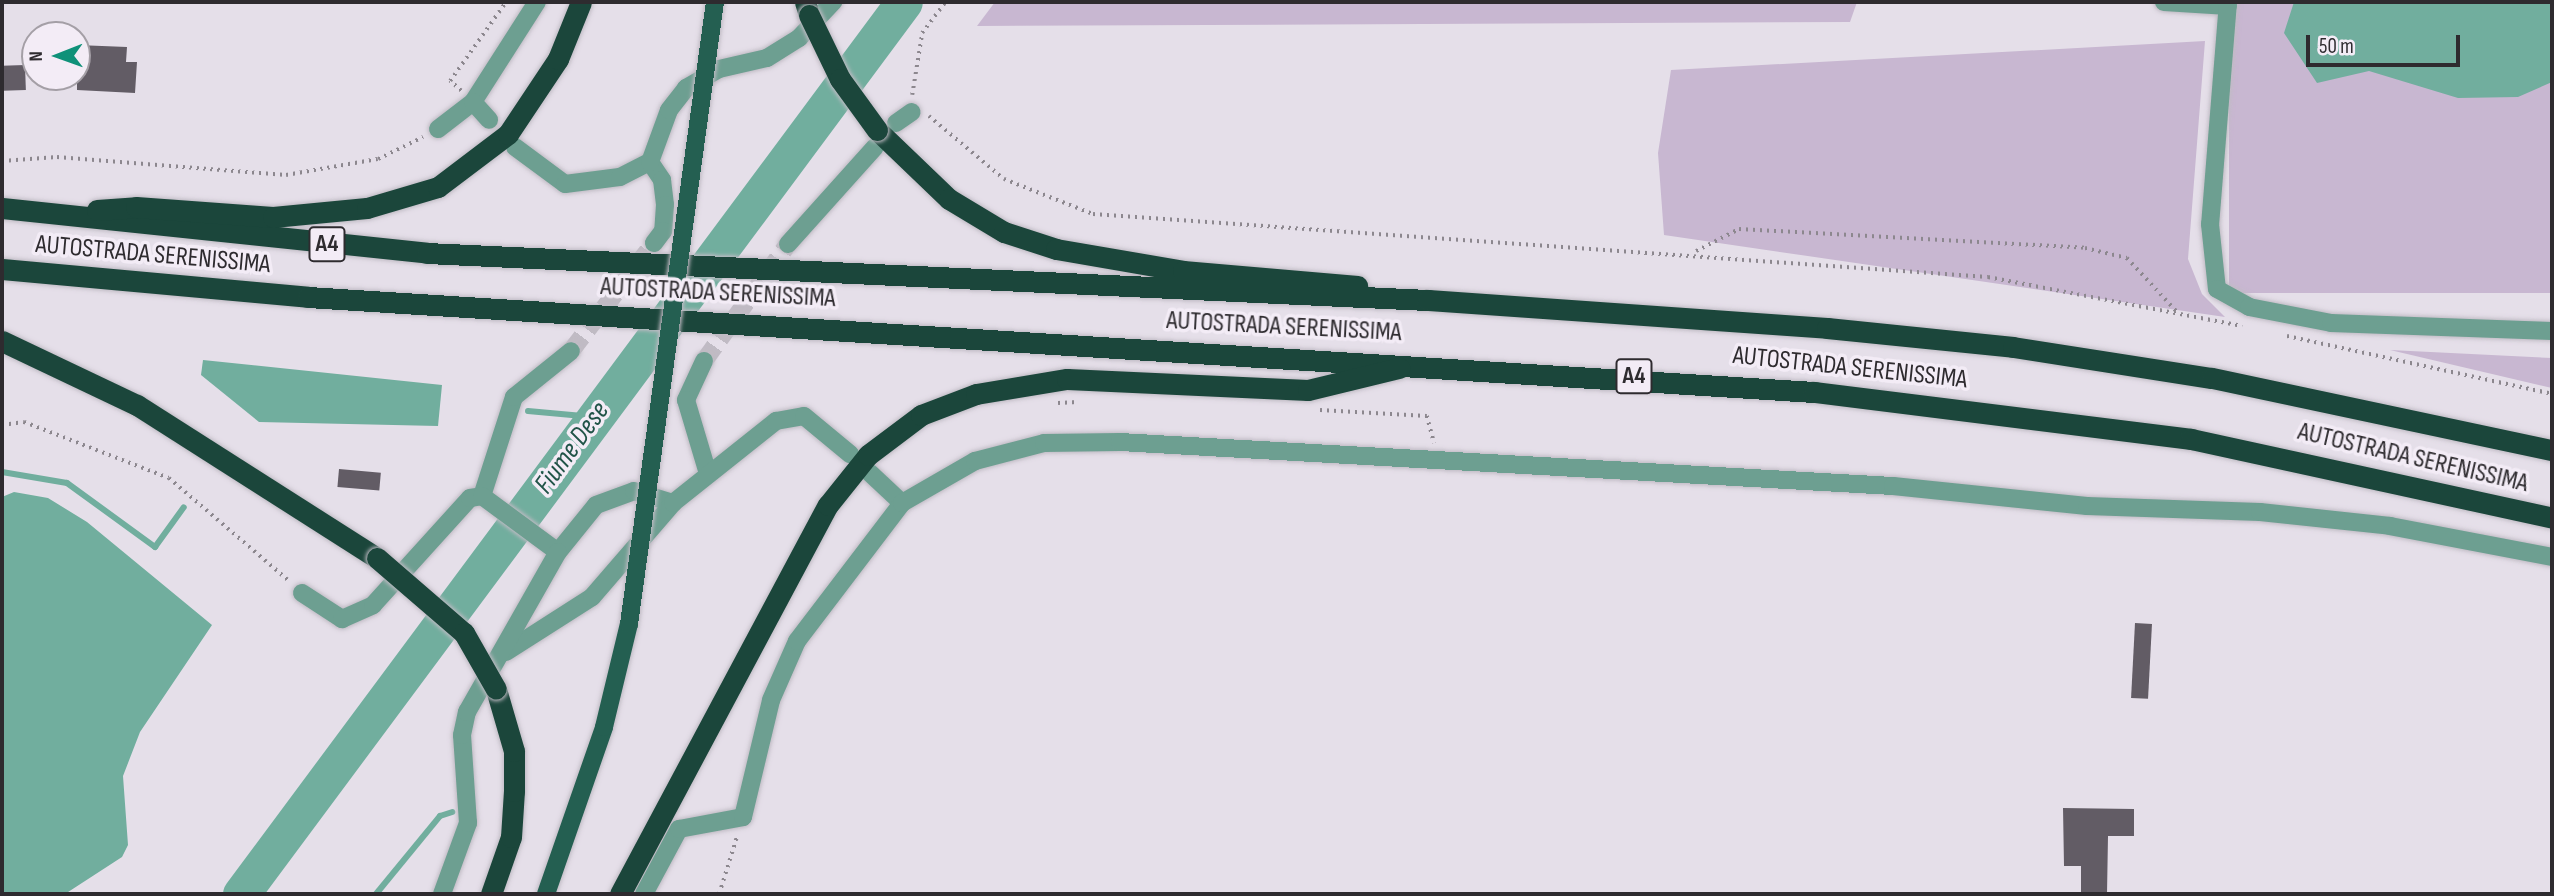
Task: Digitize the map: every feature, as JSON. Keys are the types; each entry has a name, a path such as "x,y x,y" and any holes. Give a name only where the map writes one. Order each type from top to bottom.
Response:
{"highway":[{"path":"54,214 136,207 273,217 368,208 438,187 508,134 558,59 582,2"},
{"path":"807,8 840,79 883,133 949,199 1004,232 1056,250 1183,271 1337,282 1428,300"},
{"name":"AUTOSTRADA SERENISSIMA","path":"2,208 243,237 727,269 1428,300 2014,347 2421,418 2552,450"},
{"name":"AUTOSTRADA SERENISSIMA","path":"2,269 109,283 1422,363 1985,410 2192,439 2552,518"},
{"path":"2,341 137,405 377,558 464,634 496,689 514,751 511,837 491,894"},
{"path":"620,894 828,505 868,455 921,415 976,394 1067,379 1308,390 1422,363"}],"main road":[{"path":"546,894 604,727 629,624 715,2"}],"lane":[{"path":"439,129 472,102 537,2"},
{"path":"515,147 565,184 621,177 650,162 669,110 685,88 719,69 767,58 799,38 833,2"},
{"path":"2164,2 2228,4 2210,224 2217,289 2249,307 2331,323 2552,331"},
{"path":"472,102 489,120"},
{"path":"788,244 883,133 912,112"},
{"path":"650,162 662,180 665,205 663,231 654,243"},
{"path":"488,499 514,397 571,351"},
{"path":"704,361 685,400 708,474"},
{"path":"506,652 592,597 673,503 708,474 791,415 818,424 850,454"},
{"path":"644,894 679,830 743,817 771,700 797,641 902,503 975,460 1044,443 1120,442 1893,486 2087,506 2260,512 2404,528 2552,557"},
{"path":"870,473 902,503"},
{"path":"442,894 468,823 464,723 506,652 515,621 558,552 596,505 634,491 673,503"},
{"path":"488,499 558,552"},
{"path":"302,593 342,618 373,605 457,508 488,499"}],"path":[{"path":"472,102 450,81 506,2"},
{"path":"945,2 922,33 912,70 912,112 925,111 1004,179 1093,214 1249,229 1694,252 2030,281 2250,328"},
{"path":"2,161 57,157 286,175 378,159 439,129"},
{"path":"1694,252 1739,229 2085,248 2127,258 2179,314"},
{"path":"2277,334 2552,394"},
{"path":"1043,405 1084,401"},
{"path":"1313,410 1427,416 1436,462"},
{"path":"2,425 24,422 169,478 302,593"},
{"path":"719,894 743,817"}],"shaded area":[{"path":"995,2 1857,2 1850,22 977,26"},
{"path":"2229,2 2552,2 2552,293 2229,293"},
{"path":"2294,2 2552,2 2552,82 2518,97 2458,98 2369,71 2317,83 2284,33"},
{"path":"2205,41 2188,259 2202,294 2225,317 1664,235 1658,153 1671,70"},
{"path":"2390,350 2552,358 2552,388"},
{"path":"203,360 442,385 438,426 259,422 201,375"},
{"path":"14,492 48,498 87,522 212,625 140,732 123,776 128,845 122,857 65,894 2,894 2,497"}],"building":[{"path":"91,46 127,47 126,62 137,62 135,93 91,91"},
{"path":"21,65 21,90 3,91 2,66"},
{"path":"339,469 381,473 379,491 337,487"},
{"path":"2135,623 2152,624 2148,699 2131,698"},
{"path":"2063,808 2134,809 2134,836 2108,836 2107,894 2081,894 2081,866 2064,866"}],"waterway":[{"name":"Fiume Dese","path":"241,894 904,2"},
{"path":"528,411 594,417"},
{"path":"2,472 67,483 155,547 184,507"},
{"path":"376,894 440,816 452,812"}],"tunnel":[{"path":"571,351 654,243"},
{"path":"704,361 788,244"}]}
